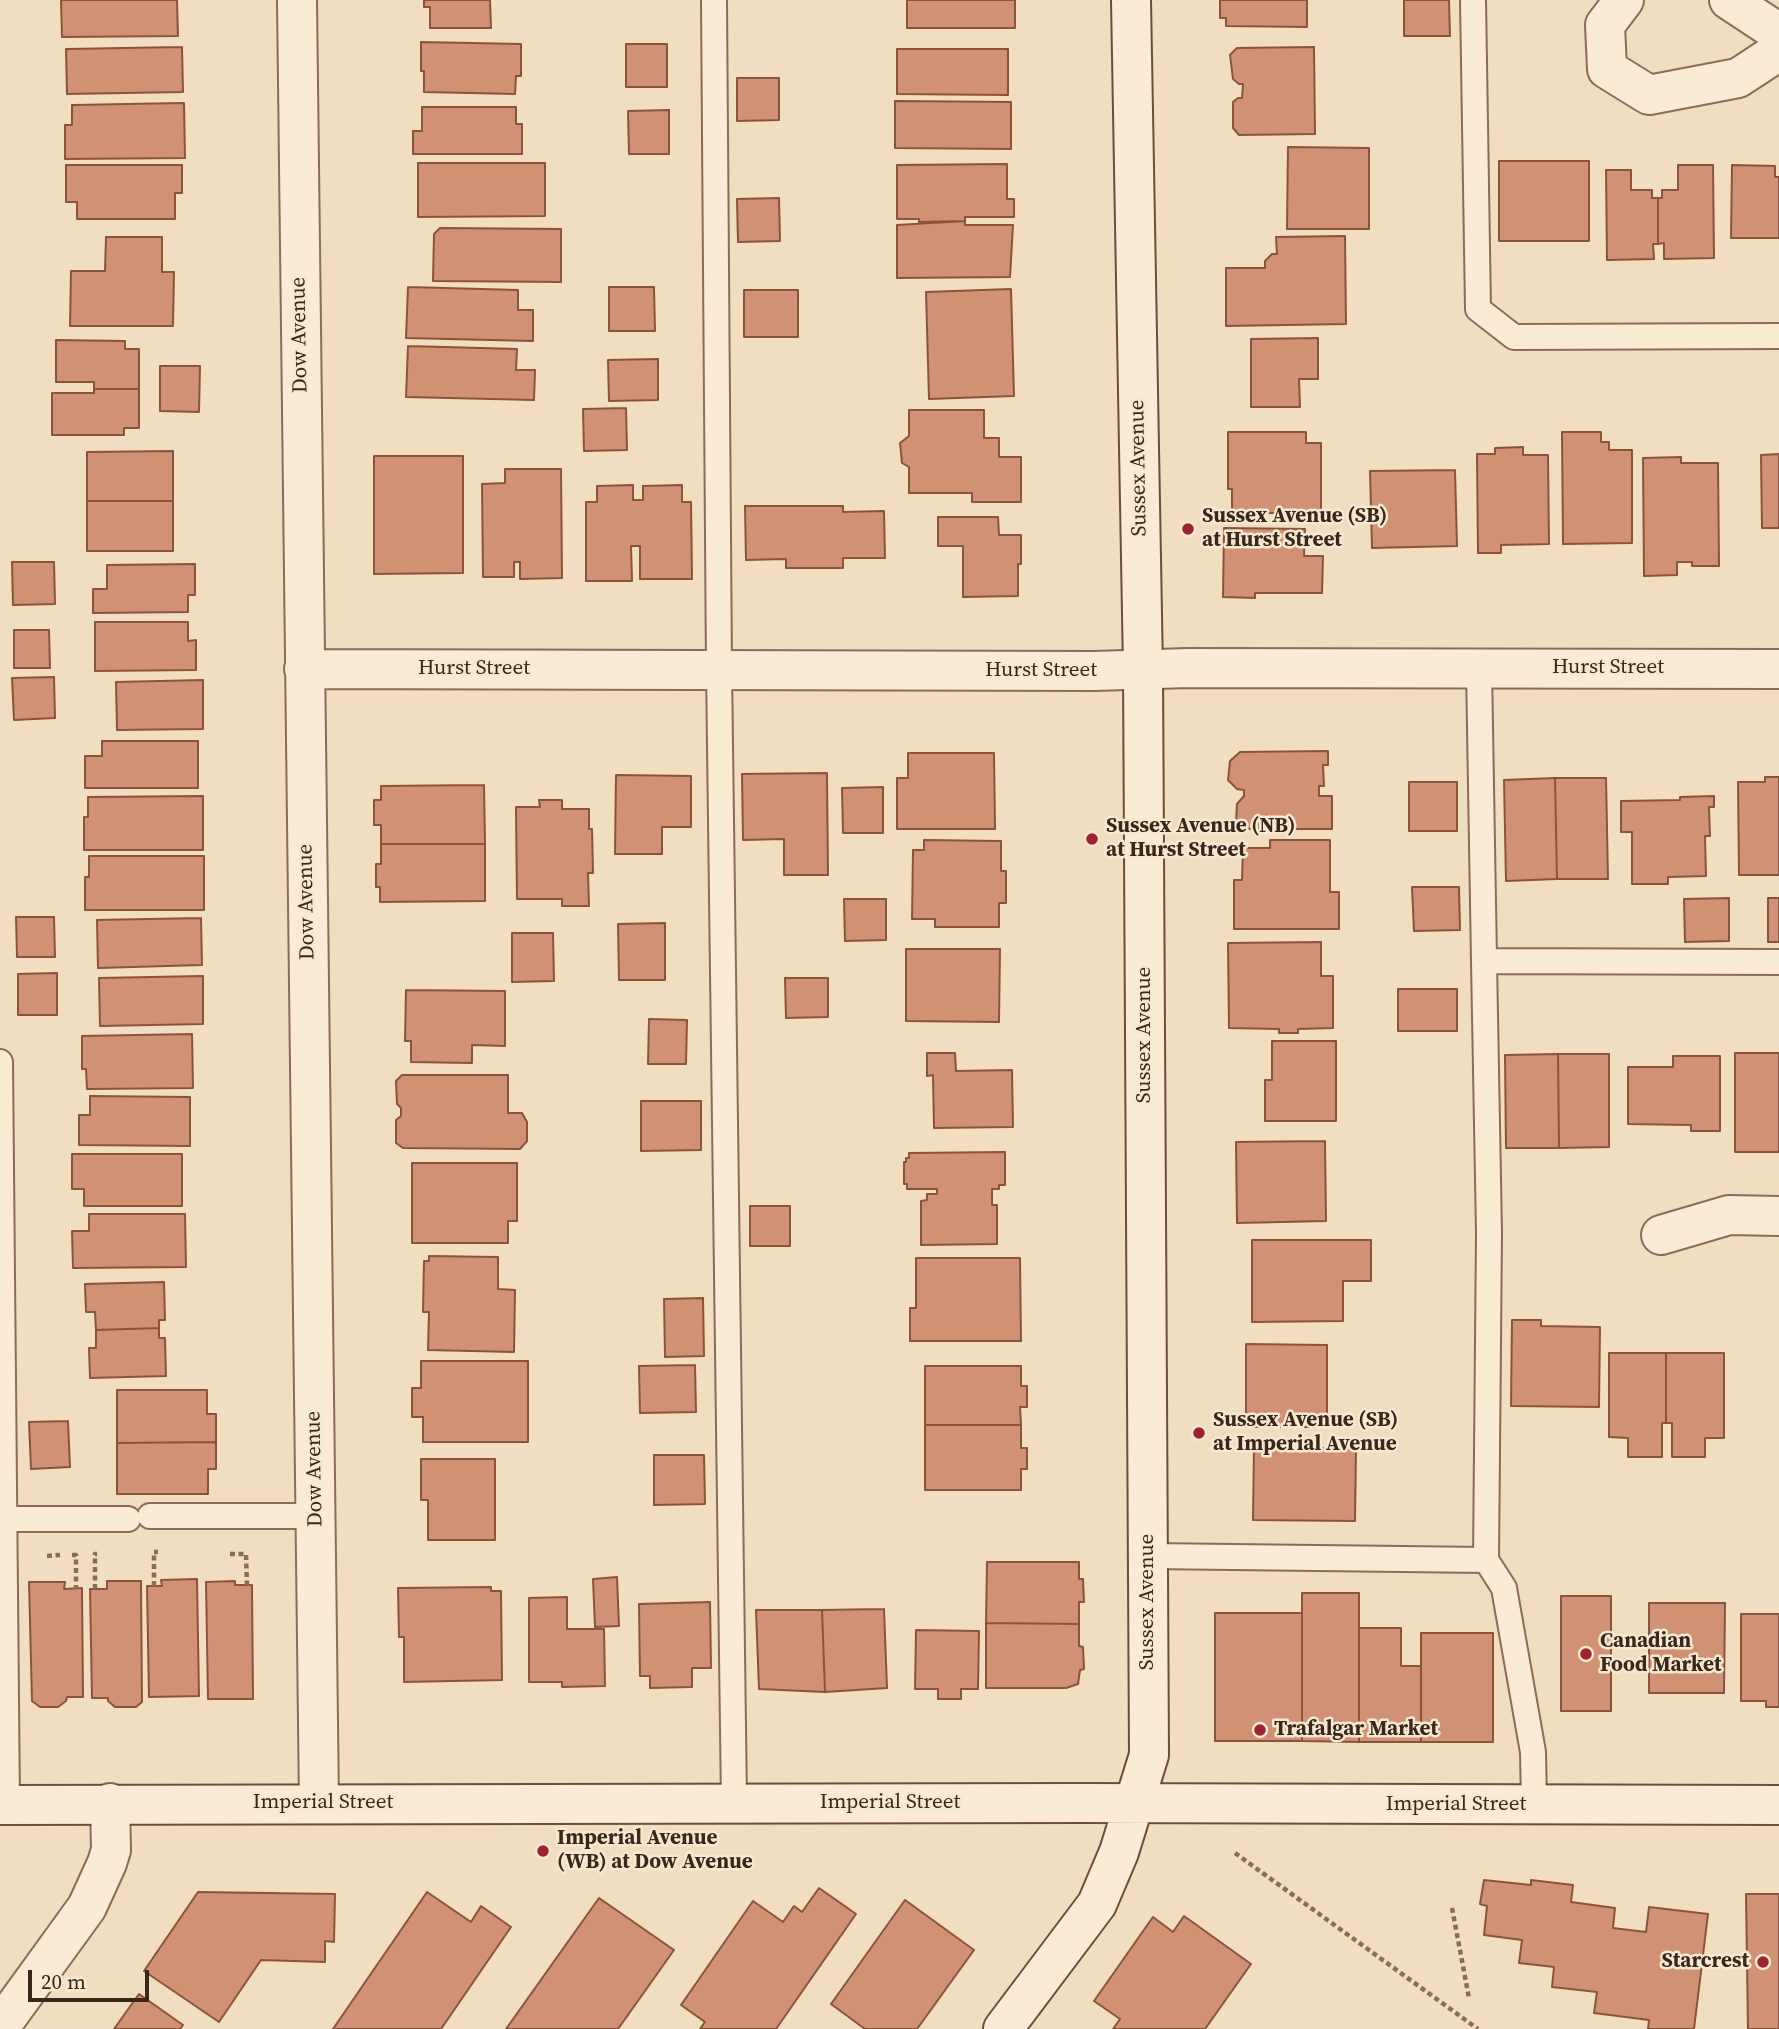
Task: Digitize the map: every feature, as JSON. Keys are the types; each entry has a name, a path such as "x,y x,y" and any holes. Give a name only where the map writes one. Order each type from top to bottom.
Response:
{"street":[{"name":"Dow Avenue","path":"297,0 319,1803"},
{"name":"Sussex Avenue","path":"1003,2029 1097,1904 1119,1852 1149,1755 1143,670 1131,0"},
{"path":"1624,0 1605,25 1607,69 1649,95 1738,78 1779,51"},
{"path":"1729,0 1779,33"},
{"name":"Hurst Street","path":"304,669 1779,669"},
{"path":"1661,1235 1729,1215 1779,1216"},
{"path":"0,2027 87,1907 111,1850 110,1803"},
{"name":"Imperial Street","path":"3,1805 1779,1805"}],"lane":[{"path":"714,0 733,1803"},
{"path":"1473,0 1478,309 1514,337 1779,335"},
{"path":"1479,668 1489,1233 1486,1560 1504,1588 1533,1752 1534,1805"},
{"path":"1484,961 1779,962"},
{"path":"0,1062 4,1519 3,1805"},
{"path":"4,1519 316,1516"},
{"path":"1148,1556 1486,1560"}],"path":[{"path":"154,1552 154,1586"},
{"path":"95,1554 95,1589"},
{"path":"230,1554 246,1554 247,1585"},
{"path":"76,1555 76,1589"},
{"path":"1235,1853 1478,2029"},
{"path":"1452,1908 1469,1998"}],"building":[{"path":"61,0 177,0 178,36 62,37"},
{"path":"424,0 490,0 491,28 430,28 430,7 424,7"},
{"path":"907,0 1015,0 1015,28 907,28"},
{"path":"1220,0 1307,0 1307,27 1226,26 1226,18 1220,18"},
{"path":"1404,0 1449,0 1450,36 1404,36"},
{"path":"421,42 521,44 521,76 516,76 515,94 424,92"},
{"path":"626,44 667,44 667,87 626,87"},
{"path":"182,47 183,92 67,94 66,49"},
{"path":"1314,47 1315,134 1239,135 1233,128 1233,102 1242,98 1243,84 1233,79 1230,55 1237,48"},
{"path":"897,49 1008,49 1008,95 897,94"},
{"path":"737,78 779,78 779,120 737,121"},
{"path":"895,101 1011,102 1011,149 895,148"},
{"path":"184,103 185,158 65,159 65,125 72,125 72,105"},
{"path":"422,107 516,107 516,124 522,124 522,154 413,154 413,131 422,131"},
{"path":"669,110 669,154 629,154 628,111"},
{"path":"1288,147 1369,148 1369,229 1287,229"},
{"path":"1499,161 1589,161 1589,241 1499,241"},
{"path":"418,163 545,163 545,216 418,217"},
{"path":"1007,164 1007,199 1014,199 1014,217 965,217 965,221 919,222 919,219 897,219 897,165"},
{"path":"66,165 182,165 182,193 175,193 175,219 77,219 77,202 66,202"},
{"path":"1678,165 1713,165 1714,258 1664,259 1664,243 1658,244 1658,198 1662,198 1662,190 1678,190"},
{"path":"1732,165 1775,166 1775,177 1779,177 1779,238 1731,238"},
{"path":"1606,170 1631,170 1631,190 1652,190 1652,198 1658,198 1658,244 1653,244 1654,259 1607,260"},
{"path":"779,198 780,241 738,242 737,199"},
{"path":"965,221 965,225 1013,225 1010,277 897,278 897,225"},
{"path":"440,228 561,229 561,282 433,281 434,234"},
{"path":"1345,236 1346,324 1226,326 1226,268 1265,268 1265,261 1272,254 1277,254 1276,237"},
{"path":"106,237 162,237 162,272 174,272 173,326 70,326 71,271 105,271"},
{"path":"408,287 518,290 518,310 533,310 533,341 406,338"},
{"path":"609,287 654,287 655,331 609,331"},
{"path":"1011,289 1014,396 929,399 926,292"},
{"path":"744,290 798,290 798,337 744,337"},
{"path":"1318,338 1318,379 1299,379 1300,407 1251,407 1251,339"},
{"path":"56,340 125,341 125,349 139,349 139,389 94,389 94,382 56,382"},
{"path":"408,346 517,349 516,370 535,370 534,400 406,397"},
{"path":"658,359 658,400 609,401 608,360"},
{"path":"160,366 200,366 199,412 160,411"},
{"path":"94,389 139,389 139,428 124,428 124,435 52,435 52,393 94,393"},
{"path":"626,408 627,450 584,451 583,409"},
{"path":"909,410 984,410 984,438 999,438 999,457 1021,457 1021,502 972,502 972,493 909,493 909,467 902,463 900,443 909,436"},
{"path":"1228,432 1306,432 1306,443 1321,443 1321,513 1232,513 1232,489 1228,489"},
{"path":"1562,432 1601,432 1601,442 1609,442 1609,450 1632,450 1632,543 1563,544"},
{"path":"1523,447 1523,455 1548,455 1549,544 1501,545 1501,553 1478,553 1477,454 1495,454 1495,448"},
{"path":"173,451 173,501 87,501 87,452"},
{"path":"1779,454 1779,528 1762,528 1761,455"},
{"path":"374,456 463,456 463,573 374,574"},
{"path":"1681,457 1681,463 1718,463 1719,566 1692,566 1692,562 1677,562 1677,575 1644,576 1643,458"},
{"path":"505,469 561,469 562,578 520,579 520,562 514,562 514,577 483,577 482,484 505,483"},
{"path":"1455,470 1457,546 1372,548 1370,471"},
{"path":"633,485 633,500 643,500 643,486 682,485 682,502 691,502 692,579 640,579 640,546 631,546 632,581 586,581 586,502 597,502 597,486"},
{"path":"87,501 173,501 173,551 87,551"},
{"path":"745,506 843,506 843,512 884,511 885,558 843,558 843,568 786,568 786,559 746,560"},
{"path":"938,517 998,517 999,535 1021,535 1018,596 963,597 963,546 938,546"},
{"path":"1224,528 1305,529 1304,556 1323,556 1322,593 1255,593 1255,598 1223,597"},
{"path":"12,562 54,562 55,604 13,605"},
{"path":"195,564 195,595 188,595 188,612 93,613 93,589 107,589 107,565"},
{"path":"95,622 188,622 188,641 196,640 196,670 95,671"},
{"path":"14,630 49,630 50,668 14,668"},
{"path":"54,677 55,718 14,720 12,678"},
{"path":"203,680 203,729 117,730 116,682"},
{"path":"102,741 198,741 198,788 85,788 85,756 102,756"},
{"path":"1328,751 1328,765 1323,765 1324,786 1319,786 1319,796 1332,796 1332,829 1243,829 1236,822 1237,804 1244,796 1244,790 1237,789 1228,780 1230,761 1240,752"},
{"path":"908,753 994,753 995,829 897,829 897,778 908,778"},
{"path":"827,773 828,875 784,875 784,839 743,840 742,774"},
{"path":"616,775 691,776 691,827 662,827 662,854 615,854"},
{"path":"1765,777 1779,777 1779,875 1739,875 1738,782 1765,782"},
{"path":"1555,778 1606,778 1608,879 1557,879"},
{"path":"1555,778 1557,879 1506,881 1504,780"},
{"path":"1409,782 1457,782 1457,831 1409,831"},
{"path":"484,785 485,844 381,844 381,825 374,825 374,800 381,800 381,786"},
{"path":"883,787 883,833 843,833 842,788"},
{"path":"203,796 203,850 84,850 84,817 88,817 88,797"},
{"path":"1714,796 1714,807 1709,807 1710,836 1705,836 1706,876 1668,877 1668,884 1632,884 1632,832 1621,832 1621,801 1680,800 1680,797"},
{"path":"539,800 562,800 562,809 589,809 593,873 588,873 589,906 562,906 562,899 517,899 516,807 540,807"},
{"path":"924,840 1001,841 1001,871 1006,871 1006,903 999,903 999,927 935,927 935,919 912,919 913,850 924,850"},
{"path":"1270,840 1330,840 1330,892 1339,892 1339,929 1234,929 1234,880 1242,880 1243,848 1270,848"},
{"path":"381,844 485,844 485,901 380,902 380,887 376,887 376,864 381,864"},
{"path":"89,856 204,856 204,910 85,910 85,877 89,877"},
{"path":"1412,887 1459,887 1460,930 1414,931"},
{"path":"1729,898 1729,941 1685,942 1684,899"},
{"path":"1768,898 1779,898 1779,942 1768,942"},
{"path":"844,899 886,899 886,940 845,941"},
{"path":"16,917 54,917 55,957 17,957"},
{"path":"201,918 202,965 98,968 97,920"},
{"path":"665,923 665,980 619,980 618,924"},
{"path":"512,933 553,933 554,981 512,982"},
{"path":"1321,942 1321,976 1333,976 1333,1028 1298,1029 1298,1033 1279,1033 1279,1029 1229,1028 1228,943"},
{"path":"906,949 1000,949 999,1022 906,1021"},
{"path":"57,973 57,1015 18,1015 18,974"},
{"path":"203,976 203,1024 100,1026 99,978"},
{"path":"785,978 828,978 828,1017 786,1018"},
{"path":"1398,989 1457,989 1457,1031 1398,1031"},
{"path":"406,990 505,991 505,1046 472,1045 472,1063 411,1062 411,1041 405,1041"},
{"path":"649,1019 687,1020 686,1064 648,1064"},
{"path":"192,1034 193,1088 87,1089 86,1069 82,1069 82,1036"},
{"path":"1272,1041 1336,1041 1336,1121 1265,1121 1265,1080 1272,1080"},
{"path":"927,1053 955,1053 956,1071 1012,1070 1013,1127 934,1128 933,1075 927,1076"},
{"path":"1735,1053 1779,1053 1779,1152 1735,1152"},
{"path":"1558,1054 1559,1148 1506,1148 1505,1055"},
{"path":"1558,1054 1609,1054 1609,1147 1559,1148"},
{"path":"1673,1056 1720,1056 1720,1131 1691,1131 1691,1125 1628,1124 1628,1067 1673,1067"},
{"path":"402,1075 508,1075 508,1113 522,1113 527,1122 527,1141 520,1149 403,1148 396,1143 396,1120 401,1116 401,1108 397,1104 396,1081"},
{"path":"90,1096 190,1097 190,1146 79,1145 79,1115 90,1115"},
{"path":"641,1101 701,1101 701,1150 641,1151"},
{"path":"1325,1141 1326,1221 1237,1223 1236,1142"},
{"path":"1005,1152 1005,1185 992,1189 992,1205 997,1205 997,1244 921,1245 921,1201 927,1200 927,1194 937,1194 937,1189 907,1189 907,1184 904,1184 904,1162 909,1158 909,1153"},
{"path":"72,1154 182,1154 182,1206 84,1206 84,1189 72,1189"},
{"path":"412,1163 517,1163 517,1221 508,1221 508,1243 412,1243"},
{"path":"750,1206 790,1206 790,1246 750,1246"},
{"path":"89,1214 185,1214 186,1267 73,1268 72,1231 89,1231"},
{"path":"1252,1240 1371,1240 1371,1281 1343,1281 1343,1321 1252,1322"},
{"path":"429,1256 498,1257 498,1289 515,1290 514,1352 428,1350 429,1312 423,1312 424,1261 429,1261"},
{"path":"916,1258 1020,1258 1021,1341 910,1341 910,1308 916,1308"},
{"path":"164,1282 165,1320 159,1320 159,1328 96,1330 95,1312 86,1312 85,1284"},
{"path":"703,1298 704,1356 665,1357 664,1299"},
{"path":"1512,1320 1541,1320 1541,1326 1600,1327 1599,1407 1511,1406"},
{"path":"159,1328 159,1338 165,1338 166,1376 90,1378 89,1348 96,1348 96,1330"},
{"path":"1246,1344 1327,1345 1327,1427 1246,1427"},
{"path":"1609,1353 1666,1353 1666,1423 1662,1423 1662,1457 1628,1457 1628,1438 1609,1437"},
{"path":"1666,1353 1724,1353 1724,1438 1705,1438 1705,1457 1672,1457 1672,1423 1666,1423"},
{"path":"421,1361 528,1361 528,1442 423,1442 423,1417 412,1417 412,1388 421,1388"},
{"path":"695,1365 696,1412 640,1413 639,1366"},
{"path":"925,1366 1021,1366 1021,1386 1027,1386 1027,1407 1020,1407 1021,1425 925,1425"},
{"path":"117,1390 207,1390 207,1414 216,1414 216,1442 117,1443"},
{"path":"68,1421 70,1467 31,1469 29,1422"},
{"path":"925,1425 1021,1425 1021,1448 1027,1448 1027,1469 1021,1469 1021,1490 925,1490"},
{"path":"216,1442 216,1469 208,1469 208,1494 117,1494 117,1443"},
{"path":"1254,1448 1356,1448 1355,1521 1253,1520"},
{"path":"654,1455 704,1455 705,1504 654,1505"},
{"path":"421,1459 495,1459 495,1540 428,1540 428,1500 421,1500"},
{"path":"987,1562 1079,1562 1079,1579 1083,1579 1084,1602 1079,1602 1079,1624 986,1623"},
{"path":"617,1577 619,1626 595,1627 593,1579"},
{"path":"197,1579 199,1696 149,1697 147,1586 162,1586 161,1580"},
{"path":"107,1581 141,1581 142,1702 136,1707 115,1707 108,1698 92,1698 90,1589 107,1589"},
{"path":"235,1581 235,1585 252,1585 253,1699 208,1699 206,1582"},
{"path":"29,1582 65,1582 64,1589 82,1588 83,1697 67,1697 58,1707 40,1707 32,1701"},
{"path":"491,1587 491,1591 501,1591 502,1680 404,1682 404,1637 399,1637 398,1588"},
{"path":"1302,1593 1359,1593 1359,1742 1302,1741"},
{"name":"Canadian Food Market","path":"1561,1596 1611,1596 1611,1711 1561,1711"},
{"path":"567,1597 567,1629 604,1629 605,1686 562,1687 562,1682 529,1682 529,1598"},
{"path":"710,1602 711,1668 692,1668 692,1687 650,1688 650,1676 640,1676 639,1604"},
{"path":"1649,1603 1725,1603 1724,1693 1649,1693"},
{"path":"884,1609 887,1688 825,1692 822,1610"},
{"path":"756,1610 822,1610 825,1692 759,1689"},
{"path":"1215,1613 1302,1613 1302,1741 1215,1741"},
{"path":"1741,1614 1779,1614 1779,1707 1766,1707 1766,1701 1741,1701"},
{"path":"986,1623 1079,1624 1079,1646 1083,1647 1084,1669 1080,1670 1078,1684 1066,1688 986,1688"},
{"path":"1359,1628 1401,1628 1401,1666 1421,1666 1421,1742 1359,1742"},
{"path":"916,1630 979,1631 978,1689 961,1689 961,1699 938,1699 938,1689 915,1689"},
{"path":"1421,1633 1493,1633 1493,1742 1421,1742"},
{"path":"1484,1880 1531,1885 1531,1880 1573,1885 1571,1902 1615,1908 1613,1928 1646,1932 1649,1907 1708,1914 1694,2029 1648,2029 1649,2020 1594,2013 1597,1992 1552,1987 1554,1967 1519,1963 1522,1940 1484,1935 1487,1906 1480,1904"},
{"path":"819,1888 856,1914 776,2029 700,2029 705,2022 681,2005 753,1901 783,1922 794,1906 802,1912"},
{"path":"198,1892 335,1894 334,1942 325,1941 325,1962 261,1960 219,2022 144,1971"},
{"path":"427,1892 471,1922 481,1906 511,1927 441,2029 333,2029"},
{"name":"Starcrest","path":"1746,1894 1779,1894 1779,2029 1748,2029"},
{"path":"599,1898 674,1950 618,2029 506,2029"},
{"path":"905,1900 974,1950 917,2029 865,2029 831,2004"},
{"path":"1184,1916 1251,1964 1205,2029 1113,2029 1120,2019 1094,2001 1153,1917 1173,1932"},
{"path":"139,1994 183,2025 180,2029 114,2029"}],"place":[{"name":"Sussex Avenue (SB) at Hurst Street","path":"1188,529"},
{"name":"Sussex Avenue (NB) at Hurst Street","path":"1092,839"},
{"name":"Sussex Avenue (SB) at Imperial Avenue","path":"1199,1433"},
{"name":"Canadian Food Market","path":"1586,1654"},
{"name":"Trafalgar Market","path":"1260,1730"},
{"name":"Imperial Avenue (WB) at Dow Avenue","path":"543,1851"},
{"name":"Starcrest","path":"1763,1962"}]}
